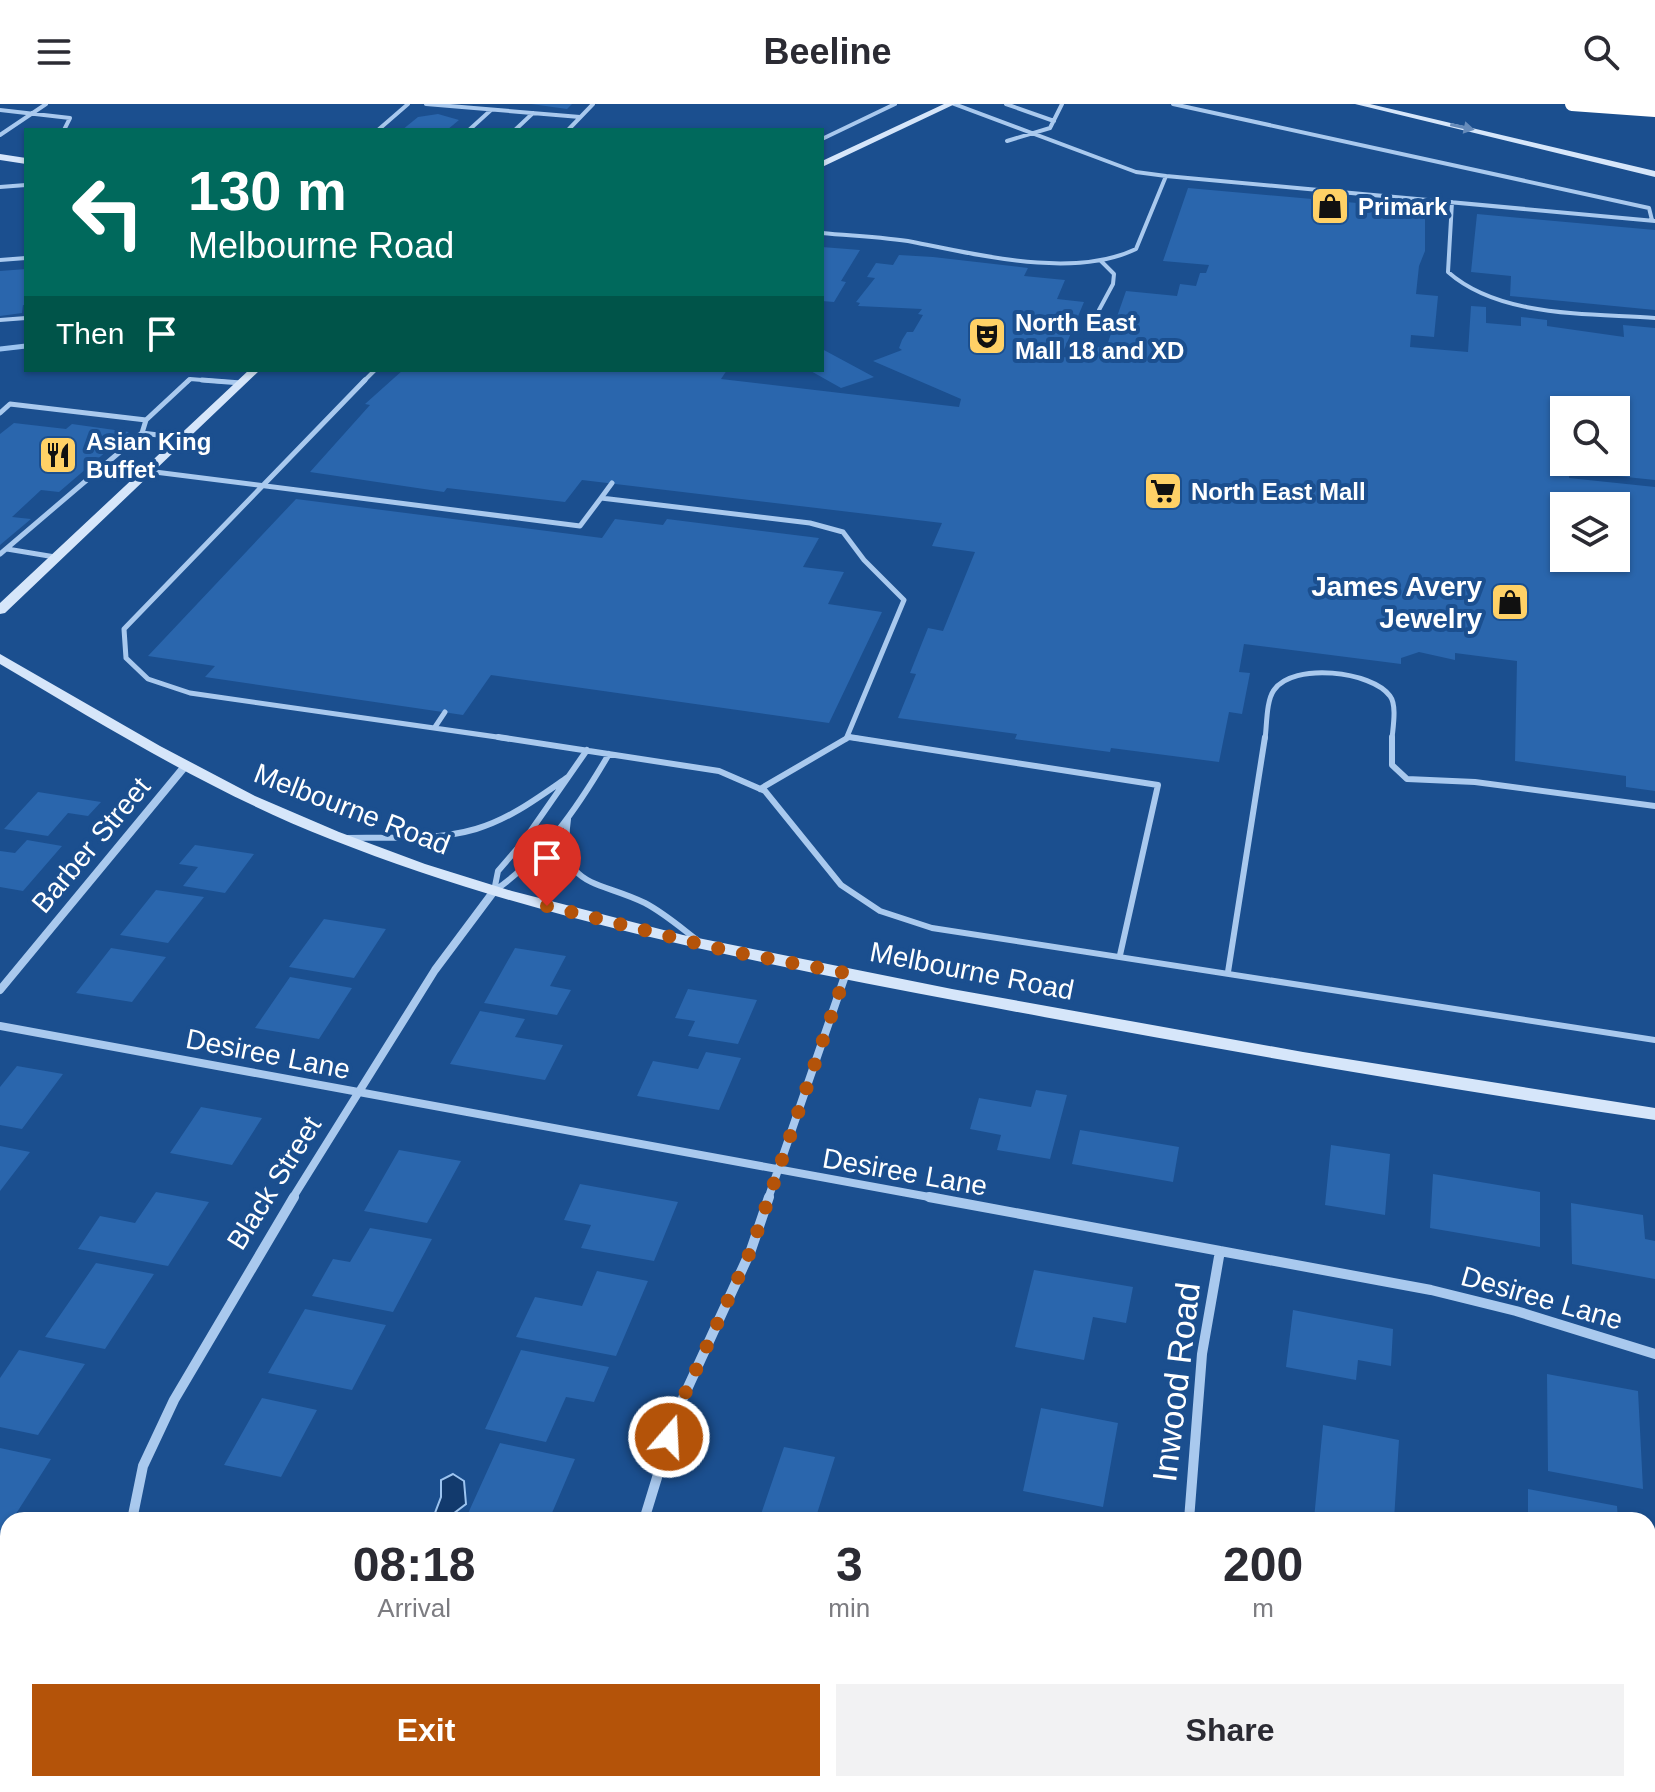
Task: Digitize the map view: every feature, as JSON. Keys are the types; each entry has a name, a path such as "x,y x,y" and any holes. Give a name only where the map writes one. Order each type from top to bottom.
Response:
{"highway":[{"path":"1572,104 1655,110"}],"main road":[{"path":"824,163 952,104"},
{"path":"1359,104 1655,174"},
{"path":"0,157 24,161"},
{"path":"0,610 253,372"},
{"name":"Melbourne Road","path":"0,658 250,799 345,838 494,891 599,922 707,946 1082,1018 1655,1114"}],"street":[{"name":"Barber Street","path":"0,990 186,765"},
{"name":"Black Street","path":"134,1512 143,1466 174,1400 246,1274 435,970 494,891"},
{"path":"646,1512 678,1409 751,1250 846,973"},
{"name":"Desiree Lane","path":"0,1026 1431,1290 1516,1311 1655,1354"},
{"name":"Inwood Road","path":"1190,1512 1202,1354 1220,1251"}],"lane":[{"path":"0,135 46,104"},
{"path":"380,128 408,104"},
{"path":"426,104 580,117"},
{"path":"570,128 593,104"},
{"path":"824,138 895,104"},
{"path":"952,104 1136,172 1653,220 1649,208 1173,104"},
{"path":"1006,104 1054,121"},
{"path":"1007,141 1050,128 1062,104"},
{"path":"0,110 35,111 70,118 65,128"},
{"path":"471,128 491,110"},
{"path":"517,128 533,113"},
{"path":"824,233 912,242 970,254 1065,263 1101,261 1136,249 1166,176"},
{"path":"0,187 24,185"},
{"path":"1452,202 1448,272 1467,287 1507,303 1655,318"},
{"path":"0,260 24,258"},
{"path":"1099,310 1113,284 1114,274 1101,261"},
{"path":"0,320 24,318"},
{"path":"373,372 124,629 121,643 126,659 147,679 180,689 719,771 760,789 841,885 880,911 965,935 1120,955 1493,1017 1655,1040"},
{"path":"0,554 142,433 146,420 190,379 241,383"},
{"path":"0,413 10,404 146,420"},
{"path":"142,433 182,438"},
{"path":"147,471 580,526"},
{"path":"574,534 612,483"},
{"path":"601,498 810,523 843,532 864,560 904,600 863,693 849,737"},
{"path":"7,549 56,557"},
{"path":"1228,972 1272,692 1282,681 1300,673 1378,682 1390,690 1393,700 1392,765 1407,779 1489,783 1655,806"},
{"path":"435,727 445,712"},
{"path":"760,789 849,737 1158,785 1120,955"},
{"path":"494,891 498,871 523,842 587,750"},
{"path":"494,891 519,876 568,819 609,754"},
{"path":"345,838 419,836 476,829 497,820 568,777"},
{"path":"568,819 564,853 569,869 580,880 643,902 707,946"}],"water":[{"path":"453,1474 464,1481 466,1504 456,1512 435,1512 441,1497 441,1480"}],"building":[{"path":"531,104 572,104 567,109"},
{"path":"438,114 459,120 449,128 404,128 418,117"},
{"name":"North East Mall","path":"1188,188 1425,209 1425,251 1419,266 1416,294 1438,296 1434,337 1411,335 1410,347 1468,352 1471,306 1486,307 1486,323 1521,326 1521,317 1547,320 1547,326 1624,337 1623,325 1655,328 1655,480 1617,476 1630,476 1630,396 1550,396 1550,476 1655,487 1655,791 1626,787 1626,776 1515,761 1517,661 1455,653 1455,660 1419,652 1401,658 1401,664 1244,644 1239,672 1250,673 1242,714 1229,712 1219,762 1015,739 1017,734 898,718 916,674 910,673 928,628 943,631 975,552 932,546 942,523 582,480 565,502 447,488 444,492 310,472 370,405 365,404 401,372 726,372 721,379 959,407 961,399 873,361 902,350 899,348 902,340 907,332 913,332 923,315 918,314 922,309 858,306 860,303 856,302 875,278 867,277 876,263 893,265 899,255 1028,268 1024,276 1065,280 1057,299 1084,302 1061,357 1076,358 1081,345 1106,348 1126,291 1177,296 1180,284 1196,286 1200,273 1206,273 1209,265 1163,261"},
{"path":"1477,214 1655,230 1655,310 1510,296 1511,276 1471,272"},
{"path":"824,247 860,250 841,281 846,282 834,302 824,301"},
{"path":"24,269 22,313 0,316 0,271"},
{"path":"824,350 874,377 841,388 813,372 824,372"},
{"path":"14,423 66,429 72,424 129,432 59,492 41,490 12,517 31,519 0,545 0,434"},
{"path":"296,499 602,538 615,519 663,525 667,519 819,538 803,567 844,572 828,604 882,612 829,723 491,675 463,715 205,677 215,666 148,656"},
{"path":"38,792 101,802 88,816 68,813 48,836 4,829"},
{"path":"27,840 62,846 23,891 0,887 0,851 15,853"},
{"path":"195,845 254,854 225,893 183,886 198,867 179,864"},
{"path":"156,890 204,897 168,943 120,935"},
{"path":"324,919 386,929 354,978 289,967"},
{"path":"111,948 166,957 132,1002 76,993"},
{"path":"515,948 566,956 550,986 571,990 557,1015 484,1003"},
{"path":"290,977 352,988 319,1039 255,1028"},
{"path":"688,989 757,1000 738,1044 688,1036 695,1021 675,1018"},
{"path":"480,1011 525,1019 515,1037 563,1045 545,1080 450,1064"},
{"path":"706,1052 741,1058 719,1110 637,1096 653,1061 698,1069"},
{"path":"17,1066 63,1074 22,1129 0,1125 0,1087"},
{"path":"1036,1090 1067,1095 1050,1159 997,1150 1001,1135 970,1129 979,1098 1031,1107"},
{"path":"201,1107 262,1118 232,1165 170,1153"},
{"path":"1080,1130 1179,1147 1173,1182 1072,1164"},
{"path":"1331,1145 1390,1154 1385,1215 1325,1205"},
{"path":"0,1146 30,1152 0,1191"},
{"path":"399,1150 461,1161 427,1223 364,1211"},
{"path":"1433,1174 1540,1192 1540,1247 1430,1228"},
{"path":"580,1184 678,1202 654,1261 581,1248 591,1225 564,1220"},
{"path":"156,1192 209,1202 168,1266 78,1249 100,1216 135,1223"},
{"path":"1571,1203 1643,1215 1645,1239 1655,1241 1655,1279 1572,1264"},
{"path":"370,1228 432,1239 393,1312 312,1296 333,1259 350,1262"},
{"path":"96,1263 154,1274 105,1349 45,1337"},
{"path":"1034,1270 1133,1287 1126,1323 1093,1317 1084,1360 1015,1347"},
{"path":"597,1271 648,1281 616,1356 516,1337 535,1297 582,1306"},
{"path":"305,1309 386,1325 352,1390 268,1373"},
{"path":"1293,1310 1393,1329 1391,1366 1358,1360 1356,1380 1286,1367"},
{"path":"19,1350 85,1364 38,1435 0,1427 0,1378"},
{"path":"521,1350 609,1367 594,1402 566,1397 546,1442 485,1429"},
{"path":"1547,1374 1638,1391 1643,1489 1548,1471"},
{"path":"262,1398 317,1410 281,1477 224,1465"},
{"path":"1041,1408 1118,1423 1103,1507 1023,1491"},
{"path":"1323,1425 1399,1440 1394,1512 1315,1512"},
{"path":"500,1443 575,1459 552,1512 469,1512"},
{"path":"784,1447 835,1457 818,1512 762,1512"},
{"path":"0,1448 51,1459 17,1512 0,1512"},
{"path":"1528,1489 1617,1506 1617,1512 1528,1512"}],"waterway":[{"path":"0,349 24,346"}],"place":[{"name":"Primark","path":"1330,206"},
{"name":"North East Mall 18 and XD","path":"987,336"},
{"name":"Asian King Buffet","path":"58,455"},
{"name":"North East Mall","path":"1163,491"},
{"name":"James Avery Jewelry","path":"1510,602"}],"route":[{"path":"547,906 599,922 728,951 846,973 751,1250 678,1409 669,1437"}]}
